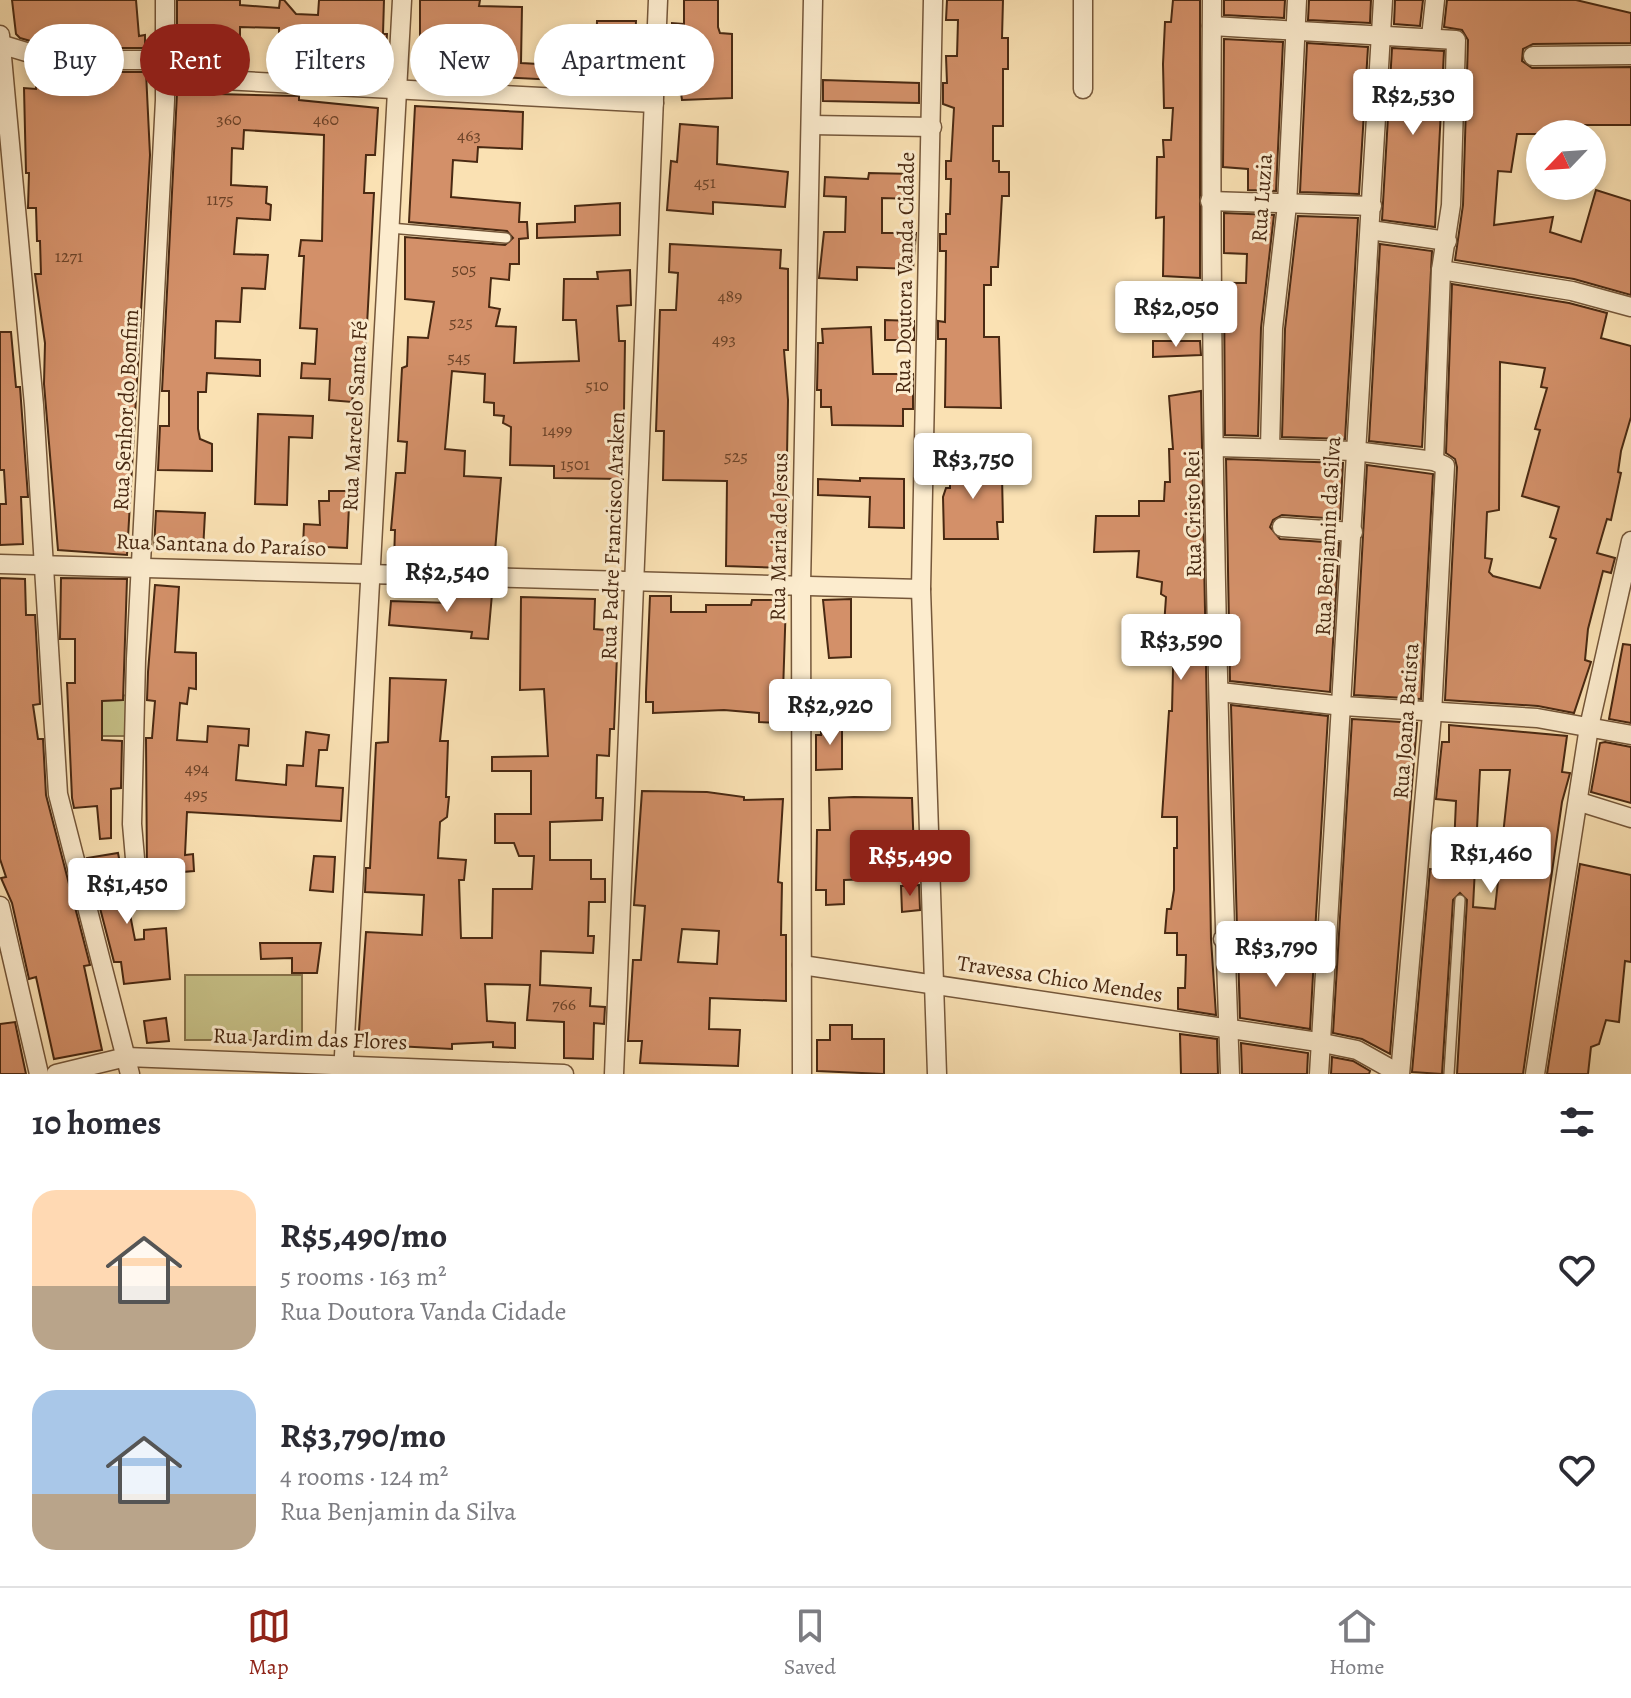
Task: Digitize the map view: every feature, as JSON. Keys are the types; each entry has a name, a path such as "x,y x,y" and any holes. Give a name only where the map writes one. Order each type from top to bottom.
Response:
{"street":[{"name":"Rua Senhor do Bonfim","path":"164,24 165,0"},
{"name":"Rua Marcelo Santa Fé","path":"344,1068 402,0"},
{"name":"Rua Padre Francisco Araken","path":"614,1074 658,0"},
{"name":"Rua Maria de Jesus","path":"802,1074 801,585 813,0"},
{"name":"Rua Doutora Vanda Cidade","path":"933,0 921,589 937,1074"},
{"path":"1083,0 1083,89"},
{"name":"Rua Cristo Rei","path":"1212,0 1210,201 1223,939 1230,1074"},
{"name":"Rua Luzia","path":"1270,448 1273,328 1287,205 1297,0"},
{"name":"Rua Benjamin da Silva","path":"1319,1074 1318,1042 1343,706 1355,451 1383,0"},
{"path":"1212,26 1381,37 1431,37 1435,0"},
{"path":"0,35 45,564 58,794 128,1066"},
{"name":"Rua Joana Batista","path":"1400,1074 1432,714 1440,464 1441,270 1447,241 1456,40 1431,37"},
{"path":"0,44 53,60 140,60"},
{"path":"1533,56 1631,55"},
{"path":"250,81 654,103"},
{"name":"Rua Senhor do Bonfim","path":"136,870 132,824 165,96"},
{"path":"811,125 932,127"},
{"path":"1210,201 1372,206"},
{"path":"1370,230 1447,241"},
{"path":"1441,270 1572,291 1631,307"},
{"path":"1216,447 1355,451 1440,464"},
{"path":"1282,527 1353,532"},
{"path":"1535,1074 1580,802 1589,727 1631,541"},
{"name":"Rua Santana do Paraíso","path":"0,564 921,589"},
{"path":"1220,692 1432,714 1537,718 1631,735"},
{"path":"1580,802 1631,818"},
{"path":"0,906 4,936 39,1074"},
{"path":"1223,939 1325,946"},
{"name":"Travessa Chico Mendes","path":"802,965 934,983 1228,1031 1318,1042 1357,1050 1400,1074"},
{"name":"Rua Jardim das Flores","path":"56,1074 128,1066 564,1074"}],"lane":[{"path":"390,228 506,238"},
{"path":"1449,1074 1460,900"}],"shaded area":[{"path":"129,695 127,736 75,736 75,699"},
{"path":"185,975 302,975 302,1040 185,1040"}],"building":[{"path":"12,0 136,0 140,48 124,48 124,24 24,24 24,39 16,34"},
{"path":"177,0 240,0 240,5 279,8 280,0 284,0 296,14 318,15 319,0 384,0 383,24 266,24 266,28 250,27 250,24 177,24"},
{"path":"420,0 480,0 479,6 522,7 521,63 534,64 534,79 518,78 518,24 420,24"},
{"path":"684,0 718,0 720,33 732,34 732,98 682,100 681,96 714,96 714,24 684,24"},
{"path":"947,0 1003,0 1002,38 1008,38 1008,69 1003,69 1003,126 993,126 993,161 999,161 999,172 1009,172 1009,196 1002,196 998,267 991,267 991,285 984,285 984,337 999,337 1001,408 945,407 946,339 938,339 938,321 945,322 946,251 940,251 940,234 946,234 946,214 950,214 951,179 946,179 946,161 951,161 954,108 943,104 943,83 947,83 946,56 957,56 958,20 946,20"},
{"path":"1173,0 1200,0 1200,278 1163,276 1164,217 1156,218 1157,157 1164,157 1163,140 1171,140 1173,108 1164,108 1163,64 1165,22 1171,22"},
{"path":"1224,0 1285,0 1284,18 1224,15"},
{"path":"1309,0 1371,0 1370,23 1308,20"},
{"path":"1395,0 1423,0 1420,26 1394,24"},
{"path":"1447,0 1576,0 1631,13 1631,43 1533,44 1523,49 1522,61 1532,68 1631,67 1631,125 1606,125 1606,120 1526,120 1526,134 1517,134 1511,172 1498,171 1494,225 1553,217 1550,232 1581,242 1593,200 1606,200 1606,193 1631,201 1631,295 1574,279 1455,260 1463,205 1468,40 1462,30 1444,27"},
{"path":"597,21 636,21 636,24 597,24"},
{"path":"1224,39 1283,42 1276,191 1248,190 1248,169 1223,167"},
{"path":"1307,43 1368,47 1359,194 1300,192"},
{"path":"1392,48 1444,51 1435,227 1382,220"},
{"path":"124,72 140,72 140,96 147,96 150,155 127,555 58,550 44,384 45,343 35,274 41,274 40,241 37,241 36,208 28,208 29,173 26,173 24,96 124,96"},
{"path":"823,80 919,83 919,103 823,101"},
{"path":"177,96 299,96 299,100 378,108 375,155 366,155 364,193 374,193 364,382 355,381 352,402 329,400 330,379 301,378 302,363 315,364 317,329 300,328 304,256 299,256 301,240 322,241 324,135 244,130 243,149 232,148 231,185 267,187 266,203 271,205 270,220 237,218 234,254 268,255 265,289 242,288 240,322 216,321 215,358 260,360 260,376 207,373 206,392 198,392 198,429 200,439 212,444 212,471 158,470 160,426 169,426 169,391 162,391"},
{"path":"415,106 523,112 522,149 478,147 477,162 453,160 451,197 520,203 519,222 527,222 528,238 519,239 519,264 510,264 509,280 491,278 489,307 500,309 496,326 516,327 514,363 579,361 576,320 563,320 564,279 598,279 597,272 630,270 631,305 617,306 619,341 625,341 623,479 554,478 554,466 510,465 511,427 503,423 504,416 494,415 494,403 484,402 485,374 452,371 445,449 465,451 464,476 501,478 494,564 470,563 470,557 420,554 420,560 394,560 395,530 391,530 396,473 405,473 407,442 398,441 402,368 407,366 408,337 428,338 434,302 405,299 405,237 505,245 513,238 507,231 409,222"},
{"path":"680,124 718,127 717,164 788,172 785,207 713,202 713,214 667,210 671,161 677,162"},
{"path":"869,173 914,174 913,199 882,198 882,233 916,233 913,269 857,267 857,280 819,278 824,232 845,232 846,197 824,196 825,177 868,179"},
{"path":"620,203 620,235 537,238 537,224 575,222 575,206"},
{"path":"1224,213 1274,215 1261,328 1258,436 1225,435 1224,283 1246,283 1247,254 1224,253"},
{"path":"1298,216 1358,218 1345,439 1282,437 1285,329"},
{"path":"670,244 781,250 780,268 788,269 788,350 784,350 788,400 785,568 726,566 727,481 663,480 664,431 656,431 660,310 676,310 678,273 669,272"},
{"path":"1380,244 1432,251 1422,447 1369,441"},
{"path":"1452,284 1569,303 1607,313 1601,338 1631,346 1631,417 1621,451 1618,472 1621,473 1611,520 1607,519 1597,553 1615,558 1611,573 1603,571 1588,629 1585,660 1591,662 1574,713 1538,706 1445,700 1457,467 1455,459 1446,453","holes":["1500,362 1545,368 1541,387 1547,388 1535,429 1540,430 1522,496 1559,507 1550,537 1556,539 1540,588 1493,576 1489,572 1492,559 1485,558 1487,512 1499,510"]},
{"path":"885,320 914,321 914,340 885,340"},
{"path":"871,327 873,374 913,374 913,409 903,409 903,426 832,425 831,407 821,407 821,390 817,390 818,343 823,343 822,329"},
{"path":"0,332 11,332 16,387 20,387 28,497 21,497 23,544 0,545 0,504 6,504 4,470 0,470"},
{"path":"1153,341 1200,341 1201,355 1153,357"},
{"path":"1201,391 1211,939 1216,1015 1178,1009 1178,988 1185,988 1186,955 1177,955 1177,933 1165,933 1167,909 1171,909 1174,890 1174,848 1177,848 1177,817 1162,817 1169,711 1172,711 1174,627 1164,626 1166,597 1161,594 1162,582 1137,577 1139,551 1094,552 1096,516 1139,516 1139,501 1164,501 1165,482 1170,482 1169,449 1173,449 1169,396"},
{"path":"258,414 313,416 312,438 289,437 287,505 255,504"},
{"path":"995,459 995,477 1002,476 1003,522 997,522 998,539 944,539 943,497 946,488 950,488 950,460"},
{"path":"1226,459 1343,463 1340,519 1282,515 1273,520 1270,527 1280,539 1339,543 1330,692 1230,681"},
{"path":"1367,465 1433,474 1421,699 1354,695"},
{"path":"860,478 904,479 904,528 869,527 870,497 818,495 818,479 860,481"},
{"path":"329,491 356,491 356,506 349,506 347,548 303,546 304,524 320,525 319,501 329,501"},
{"path":"156,511 205,513 203,551 154,549"},
{"path":"0,578 25,579 26,615 35,615 40,704 33,705 38,739 43,739 46,795 90,965 84,966 102,1050 54,1059 36,977 29,979 12,903 1,878 6,877 0,859"},
{"path":"61,578 127,579 123,700 102,701 102,740 122,741 121,788 111,789 111,838 100,839 97,806 74,808 72,798 67,683 75,683 75,639 60,639"},
{"path":"155,585 179,587 175,652 196,653 196,689 189,688 187,704 180,703 177,740 207,742 208,726 249,729 248,746 239,745 236,780 286,785 287,765 303,766 306,732 329,735 327,750 319,750 316,786 343,788 341,821 187,812 185,855 193,854 194,871 147,875 146,738 152,738 155,701 147,700"},
{"path":"452,593 492,594 488,639 471,638 472,632 389,625 391,601 450,603"},
{"path":"650,596 671,596 671,612 706,612 706,605 751,605 752,600 786,600 782,723 759,722 759,713 724,710 653,713 653,702 646,702"},
{"path":"521,597 595,599 594,629 618,631 614,729 610,729 609,756 597,755 596,798 603,798 602,820 550,822 550,860 591,860 591,879 605,879 605,902 589,902 588,936 594,936 593,953 541,951 540,985 591,988 590,1006 605,1007 604,1024 594,1023 593,1059 564,1058 564,1022 527,1020 530,985 485,984 487,1021 515,1023 515,1048 493,1047 493,1042 452,1044 452,1049 358,1044 366,932 422,935 424,895 365,892 366,868 370,868 376,743 388,742 390,678 446,680 440,741 448,741 446,797 449,797 447,817 440,822 438,858 466,860 464,880 459,880 461,938 492,938 493,889 532,889 534,856 519,856 514,843 495,843 495,814 531,814 531,771 492,771 492,757 548,756 544,689 520,690"},
{"path":"851,599 851,657 829,658 823,600"},
{"path":"1623,644 1631,645 1631,723 1609,719"},
{"path":"889,698 889,716 864,716 863,699"},
{"path":"1231,705 1328,716 1315,933 1237,928"},
{"path":"1352,719 1417,723 1390,1054 1362,1039 1333,1033"},
{"path":"842,722 842,769 816,770 816,735 821,735 821,724"},
{"path":"1449,725 1567,736 1562,772 1570,773 1562,802 1523,1074 1457,1074 1467,900 1460,893 1453,900 1442,1074 1412,1072 1430,869 1453,870 1456,801 1436,799 1442,742 1449,742","holes":["1480,770 1510,770 1495,909 1473,907"]},
{"path":"1600,743 1631,747 1631,803 1591,792"},
{"path":"642,791 707,792 744,797 744,800 783,799 778,882 782,883 781,935 786,935 786,1001 710,998 709,1029 740,1030 738,1066 640,1063 642,1041 628,1041 633,960 641,960 645,906 634,905","holes":["682,929 719,931 717,964 678,962"]},
{"path":"829,798 912,798 914,854 872,856 872,879 844,880 844,904 826,905 826,890 816,890 817,830 830,830"},
{"path":"118,853 135,940 144,939 144,930 166,928 170,979 124,984 121,962 114,962 87,858"},
{"path":"314,856 335,857 333,892 310,890"},
{"path":"1580,864 1631,875 1631,962 1625,961 1619,1022 1606,1020 1599,1044 1591,1047 1588,1074 1547,1074"},
{"path":"919,885 920,910 902,912 901,886"},
{"path":"260,943 321,943 317,973 292,973 292,958 261,959"},
{"path":"1238,952 1314,957 1310,1029 1240,1018"},
{"path":"166,1018 169,1041 147,1043 144,1021"},
{"path":"15,1022 26,1074 0,1074 0,1024"},
{"path":"830,1025 852,1025 852,1039 884,1039 884,1074 817,1071 817,1040 830,1040"},
{"path":"1180,1034 1217,1039 1218,1074 1181,1074"},
{"path":"1241,1043 1308,1053 1307,1074 1242,1074"},
{"path":"1332,1057 1353,1061 1370,1071 1369,1074 1331,1074"}]}
